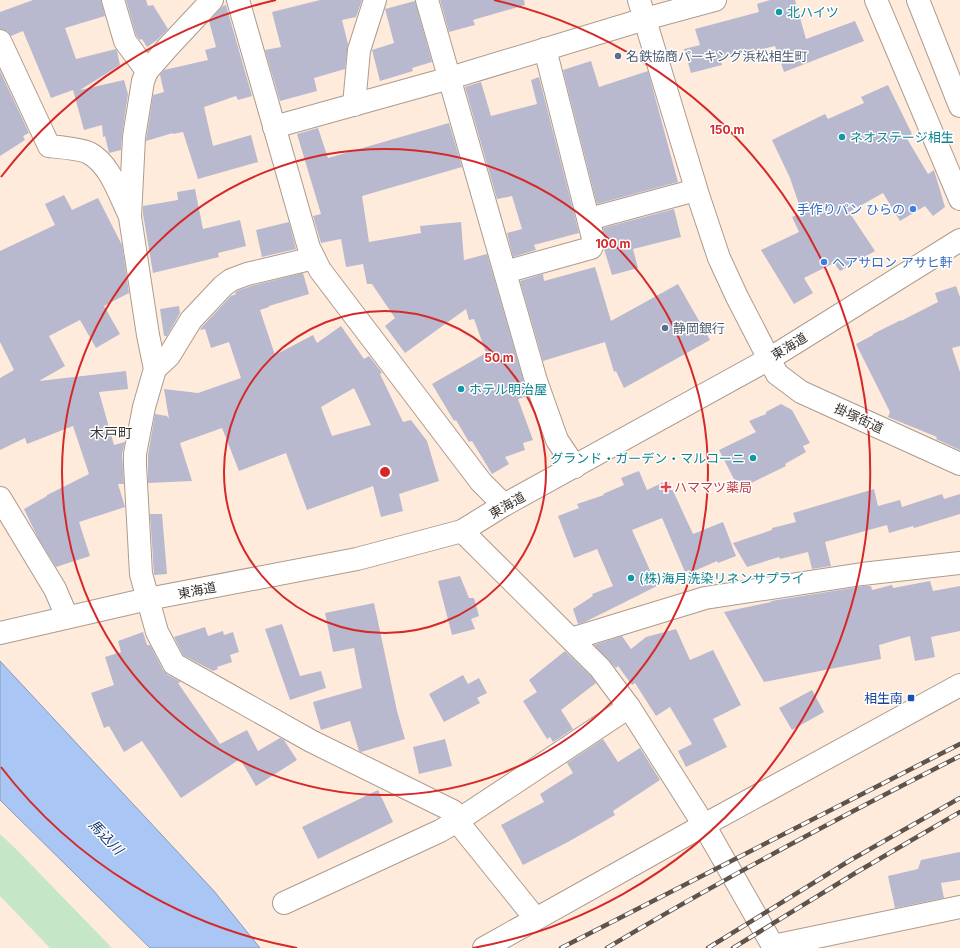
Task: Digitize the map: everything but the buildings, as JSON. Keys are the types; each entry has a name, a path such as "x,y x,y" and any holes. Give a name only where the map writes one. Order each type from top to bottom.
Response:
{"main road":[{"path":"112,0 125,41 148,71"},
{"path":"212,0 148,71 143,81 134,137 130,217 148,336 155,369 144,407 135,454 141,574 157,632 174,664 311,742 453,811 458,820 535,918"},
{"path":"238,0 310,248 320,270 481,482 504,505"},
{"path":"354,105 359,50 375,0"},
{"path":"427,0 536,381 557,440 575,467"},
{"path":"274,127 544,50 642,10 715,0"},
{"path":"876,0 960,198"},
{"path":"918,0 960,106"},
{"name":"掛塚街道","path":"642,10 696,190 719,258 737,297 777,374 801,392 960,464"},
{"path":"0,41 49,146 88,152 96,158 104,166 130,217"},
{"path":"505,272 591,248 594,242 544,50"},
{"path":"588,219 696,190"},
{"name":"東海道","path":"0,633 148,599 357,559 462,531 504,505 769,359 960,240"},
{"path":"155,369 169,356 191,320 231,280 247,274 314,258"},
{"path":"0,498 55,589 67,617"},
{"path":"462,531 600,668 629,707 704,825 772,947 960,907"},
{"path":"571,640 705,598 862,574 960,563"},
{"path":"484,948 535,918 960,685"},
{"path":"284,903 440,831 629,707"}],"green space":[{"path":"0,834 112,948 50,948 0,896"}],"water":[{"name":"馬込川","path":"0,661 214,891 260,948 150,948 0,800"}],"railway":[{"path":"561,948 960,744"},
{"path":"607,948 694,897 782,849 960,756"},
{"path":"708,948 849,861 960,798"},
{"path":"733,948 857,872 960,812"}],"place":[{"name":"北ハイツ","path":"779,12"},
{"name":"名鉄協商パーキング浜松相生町","path":"618,56"},
{"name":"ネオステージ相生","path":"842,137"},
{"name":"手作りパン ひらの","path":"913,209"},
{"name":"ヘアサロン アサヒ軒","path":"824,262"},
{"name":"静岡銀行","path":"665,328"},
{"name":"ホテル明治屋","path":"461,389"},
{"name":"グランド・ガーデン・マルコーニ","path":"753,458"},
{"name":"ハママツ薬局","path":"666,487"},
{"name":"(株)海月洗染リネンサプライ","path":"631,578"},
{"name":"相生南","path":"911,698"}],"district":[{"name":"木戸町","path":"111,433"}]}
